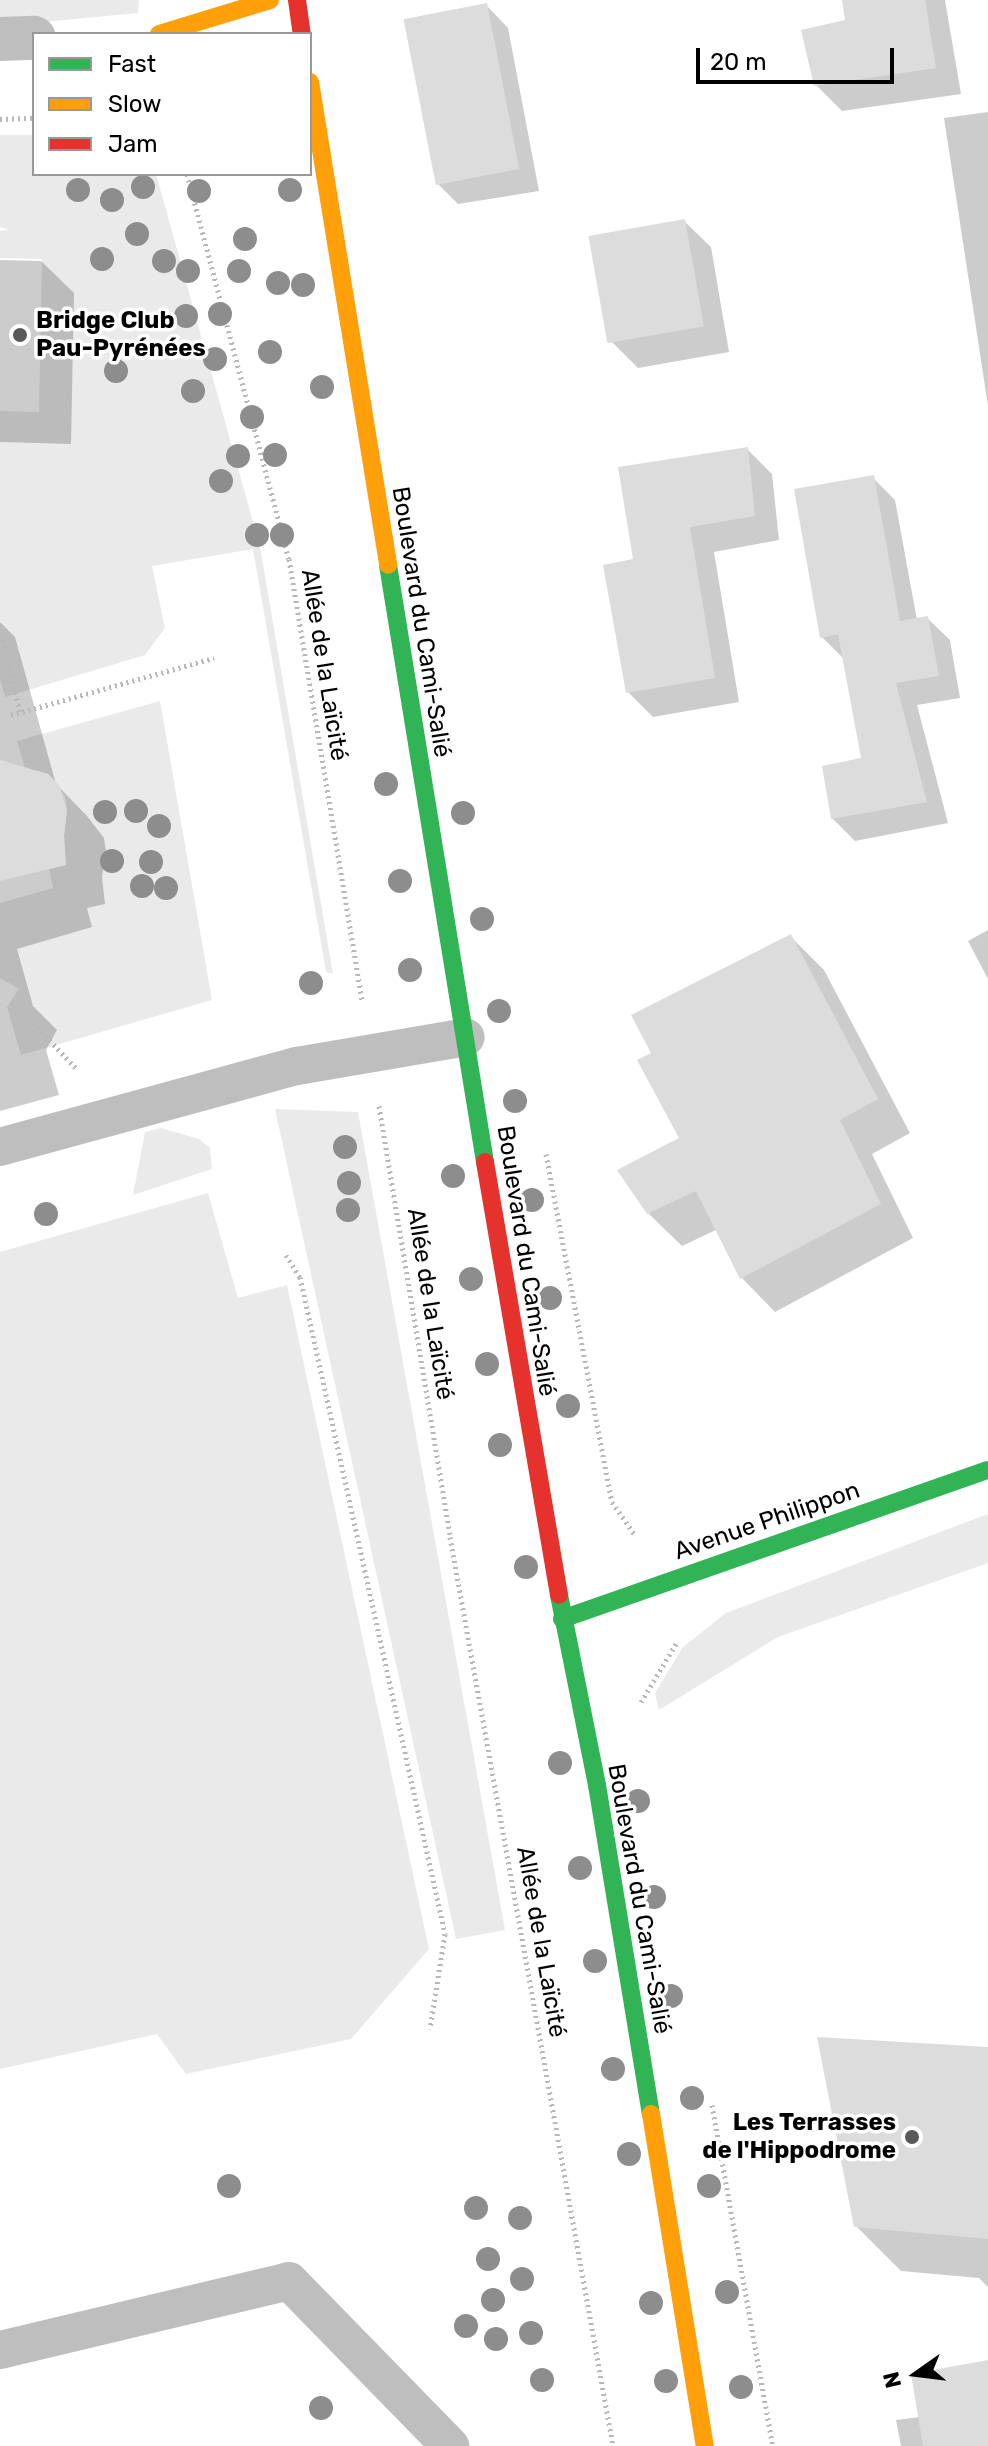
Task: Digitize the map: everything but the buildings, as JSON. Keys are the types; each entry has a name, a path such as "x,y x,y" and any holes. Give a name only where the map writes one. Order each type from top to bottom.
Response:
{"street":[{"path":"166,32 270,0"},
{"path":"297,0 302,32"},
{"path":"0,39 32,38"},
{"name":"Boulevard du Cami-Salié","path":"312,94 562,1619 597,1785 705,2446"},
{"name":"Avenue Philippon","path":"562,1619 988,1470"}],"lane":[{"path":"0,1147 282,1069 466,1037"},
{"path":"0,2350 289,2281 450,2446"}],"path":[{"path":"0,119 32,118"},
{"name":"Allée de la Laïcité","path":"188,176 289,559 450,1537 613,2446"},
{"path":"0,628 20,712"},
{"path":"11,715 214,658"},
{"path":"12,1001 55,1046"},
{"path":"545,1145 612,1502 667,1582 677,1642 638,1706"},
{"path":"286,1255 300,1277 445,1934 430,2029"},
{"path":"711,2103 773,2446"}],"shaded area":[{"path":"0,0 139,0 138,13 0,23"},
{"path":"0,135 32,135 32,176 157,176 260,547 333,974 326,972 253,549 152,566 165,628 145,655 5,697 0,679 0,411 39,412 42,259 0,258 0,231 9,230 0,227"},
{"path":"160,701 212,1000 21,1055 7,1007 19,989 0,978 0,903 53,888 49,869 66,864 64,836 67,810 65,796 50,775 39,771 27,775 17,741"},
{"path":"275,1109 358,1112 505,1930 456,1939"},
{"path":"161,1128 199,1139 210,1148 212,1169 133,1195 145,1132"},
{"path":"208,1193 238,1298 287,1285 429,1949 351,2039 186,2074 157,2034 0,2069 0,1252"},
{"path":"988,1514 988,1563 778,1637 659,1710 655,1693 683,1647 726,1613"}],"traffic: fast":[{"path":"388,565 485,1162"},
{"path":"562,1619 988,1470"},
{"path":"559,1595 597,1785 651,2114"}],"traffic: slow":[{"path":"166,32 270,0"},
{"path":"312,94 388,565"},
{"path":"651,2114 705,2446"}],"traffic: jam":[{"path":"297,0 302,32"},
{"path":"485,1162 559,1595"}],"place":[{"name":"Bridge Club Pau-Pyrénées","path":"20,335"},
{"name":"Les Terrasses de l'Hippodrome","path":"912,2137"}]}
